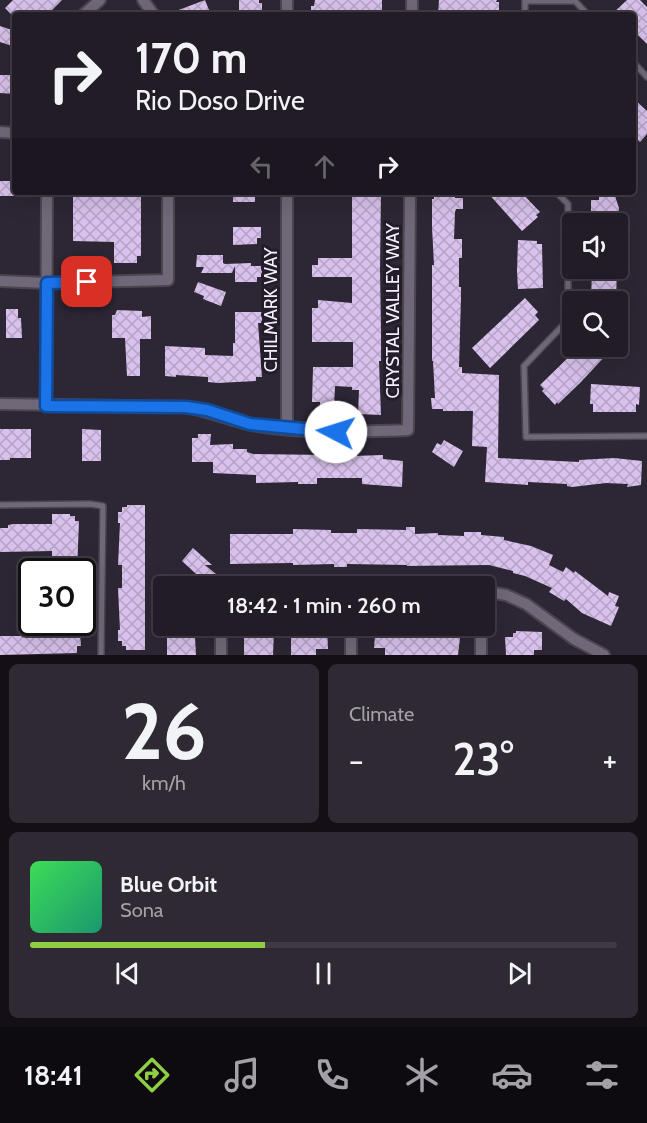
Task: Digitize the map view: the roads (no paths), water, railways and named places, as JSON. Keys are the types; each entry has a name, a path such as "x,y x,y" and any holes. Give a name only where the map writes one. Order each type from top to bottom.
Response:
{"street":[{"path":"86,12 100,0"},
{"path":"142,0 152,12"},
{"path":"46,406 47,195"},
{"path":"0,281 47,283 168,280 168,195"},
{"name":"CHILMARK WAY","path":"287,195 287,428"},
{"name":"CRYSTAL VALLEY WAY","path":"287,428 336,432 408,430 410,195"},
{"path":"0,404 186,407 207,410 250,424 287,428"},
{"path":"495,593 526,604 574,639 604,655"},
{"path":"221,636 221,655"},
{"path":"351,636 351,655"},
{"path":"481,636 481,655"}],"lane":[{"path":"525,12 525,1 575,1 585,12"},
{"path":"636,65 647,77"},
{"path":"559,195 568,204 568,320 524,366 526,436 647,435"},
{"path":"0,505 90,504 103,506 101,655"}]}
